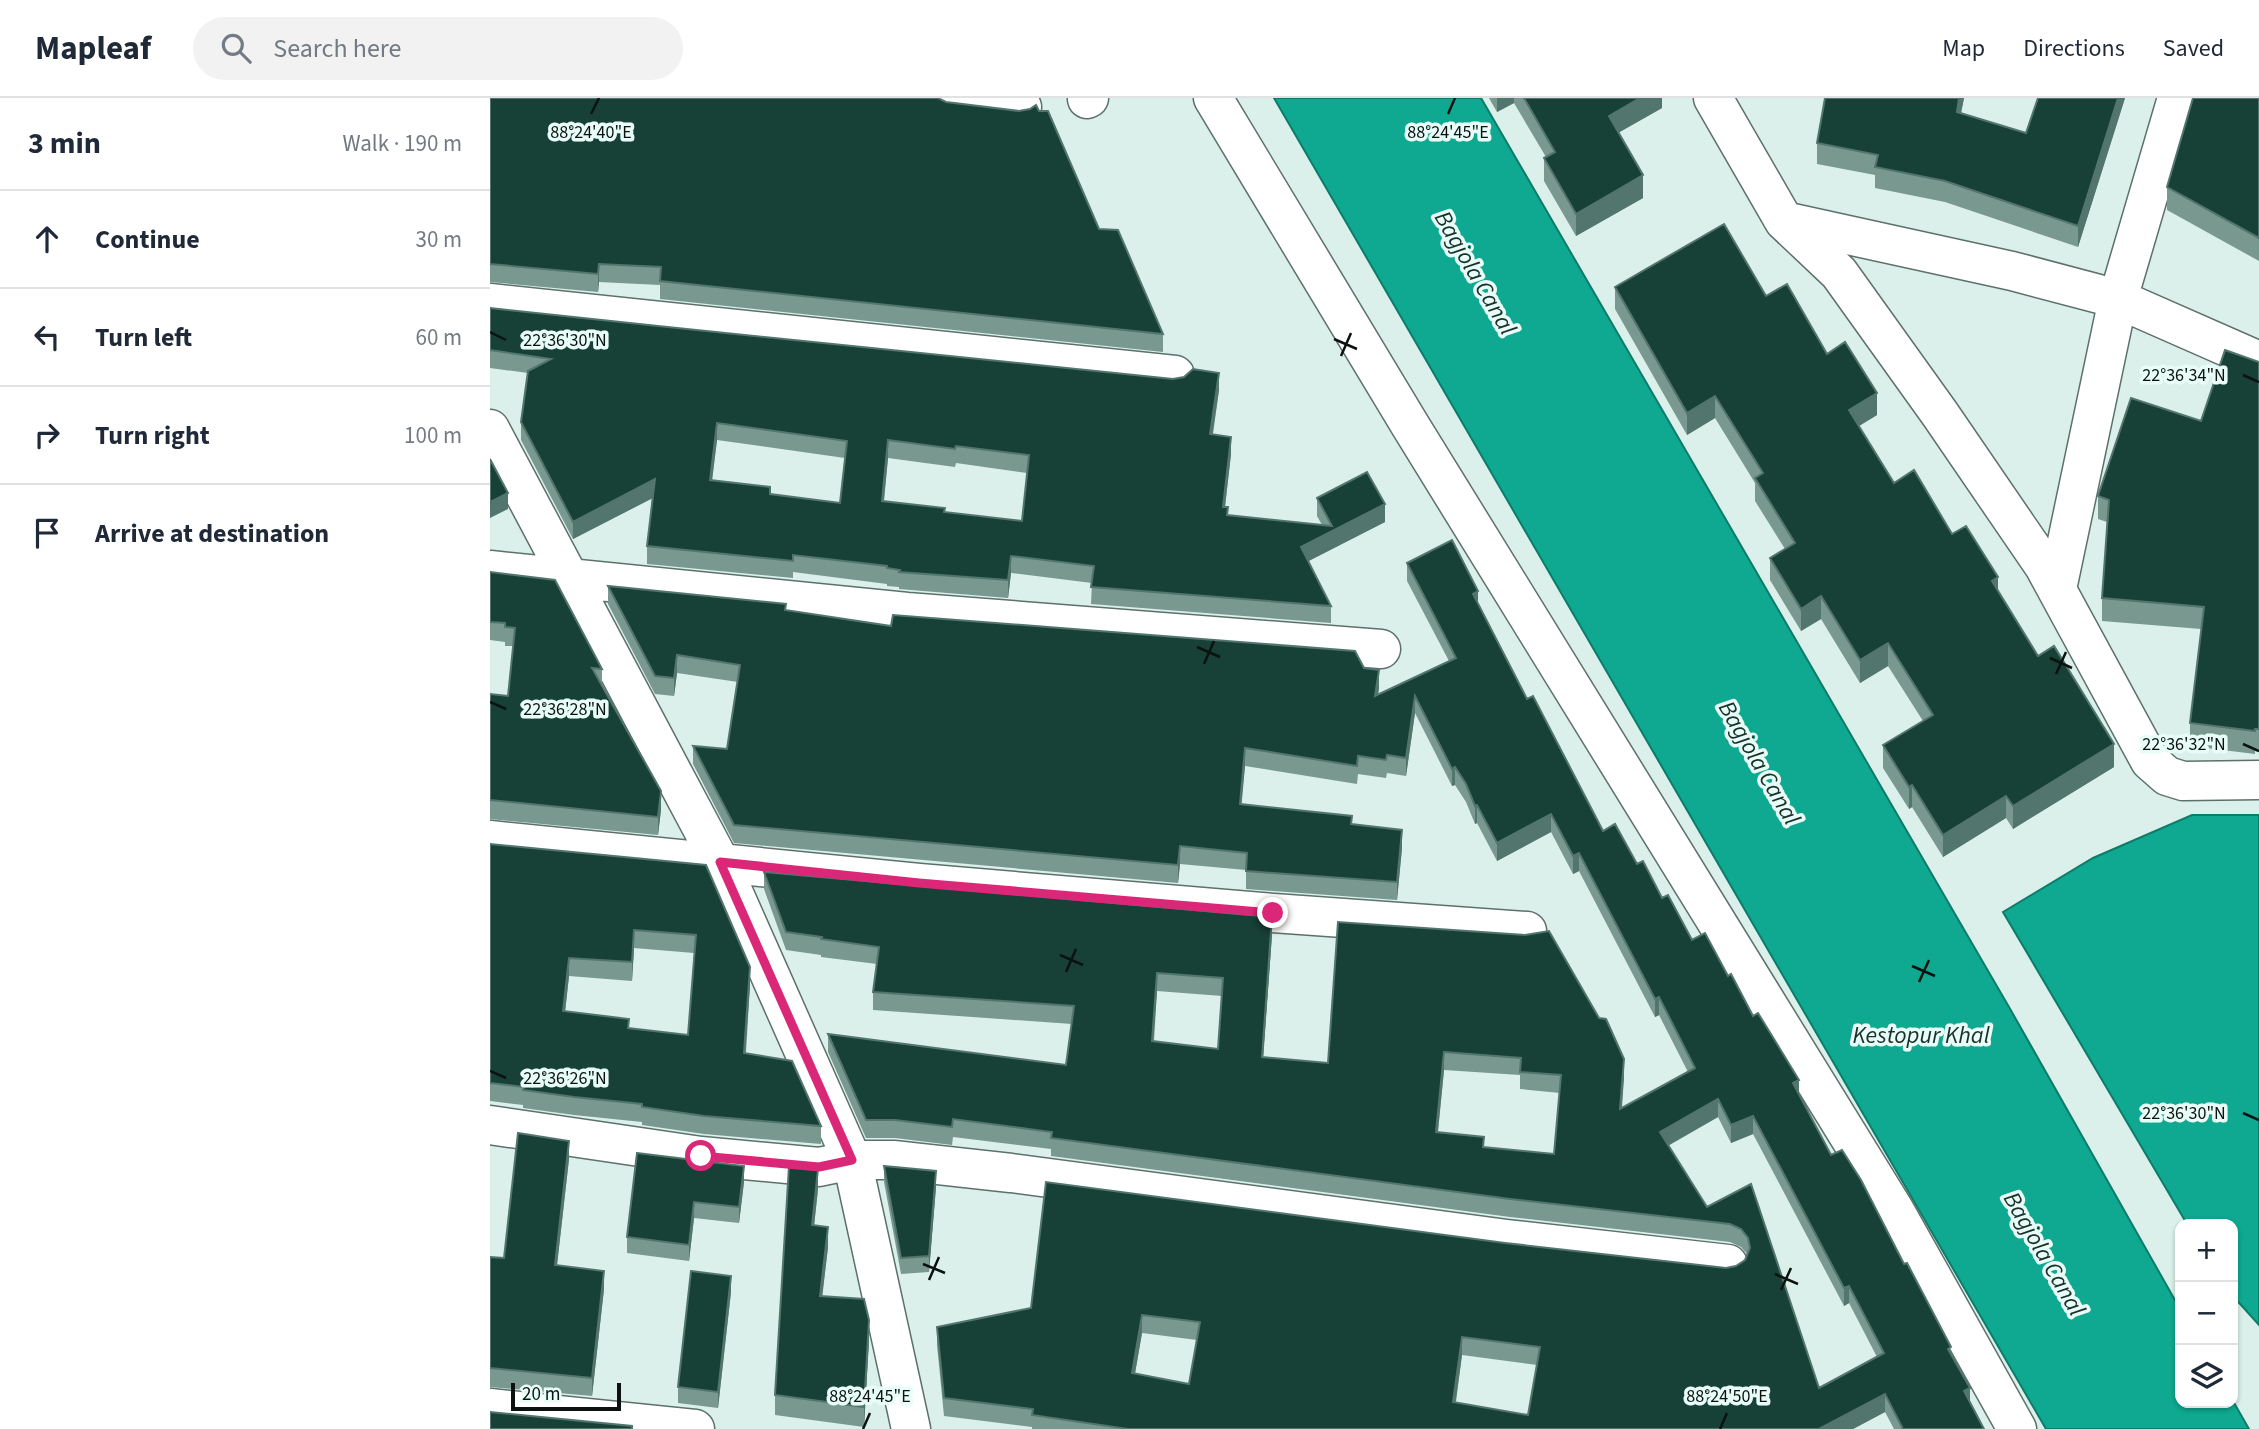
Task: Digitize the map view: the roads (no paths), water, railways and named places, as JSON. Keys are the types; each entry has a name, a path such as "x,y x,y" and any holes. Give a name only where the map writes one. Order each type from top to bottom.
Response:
{"street":[{"path":"949,98 1022,107"},
{"path":"1213,98 1410,425 1895,1211 2017,1429"},
{"path":"1713,98 1784,221 1839,273 1948,425 2044,566 2150,761 2167,776 2183,781 2259,780"},
{"path":"2057,589 2118,299 2177,98"},
{"path":"1784,221 2012,271 2118,299 2259,361"},
{"path":"490,303 1175,374"},
{"path":"490,429 720,862 852,1160 911,1429"},
{"path":"490,570 908,612 1381,649"},
{"path":"490,840 919,883 1259,912 1527,931"},
{"path":"490,1125 701,1156 819,1167 852,1160 893,1160 1507,1239 1728,1264"},
{"path":"490,1408 695,1429"}],"water":[{"name":"Kestopur Khal","path":"1274,98 1481,98 2009,1007 2175,1300 2175,1408 2237,1408 2249,1429 2046,1429"},
{"path":"2192,815 2259,815 2259,1325 2238,1302 2238,1219 2184,1219 2003,912 2093,858"}],"water label":[{"name":"Bagjola Canal","path":"1475,273"},
{"name":"Bagjola Canal","path":"1759,763"},
{"name":"Bagjola Canal","path":"2044,1254"}]}
